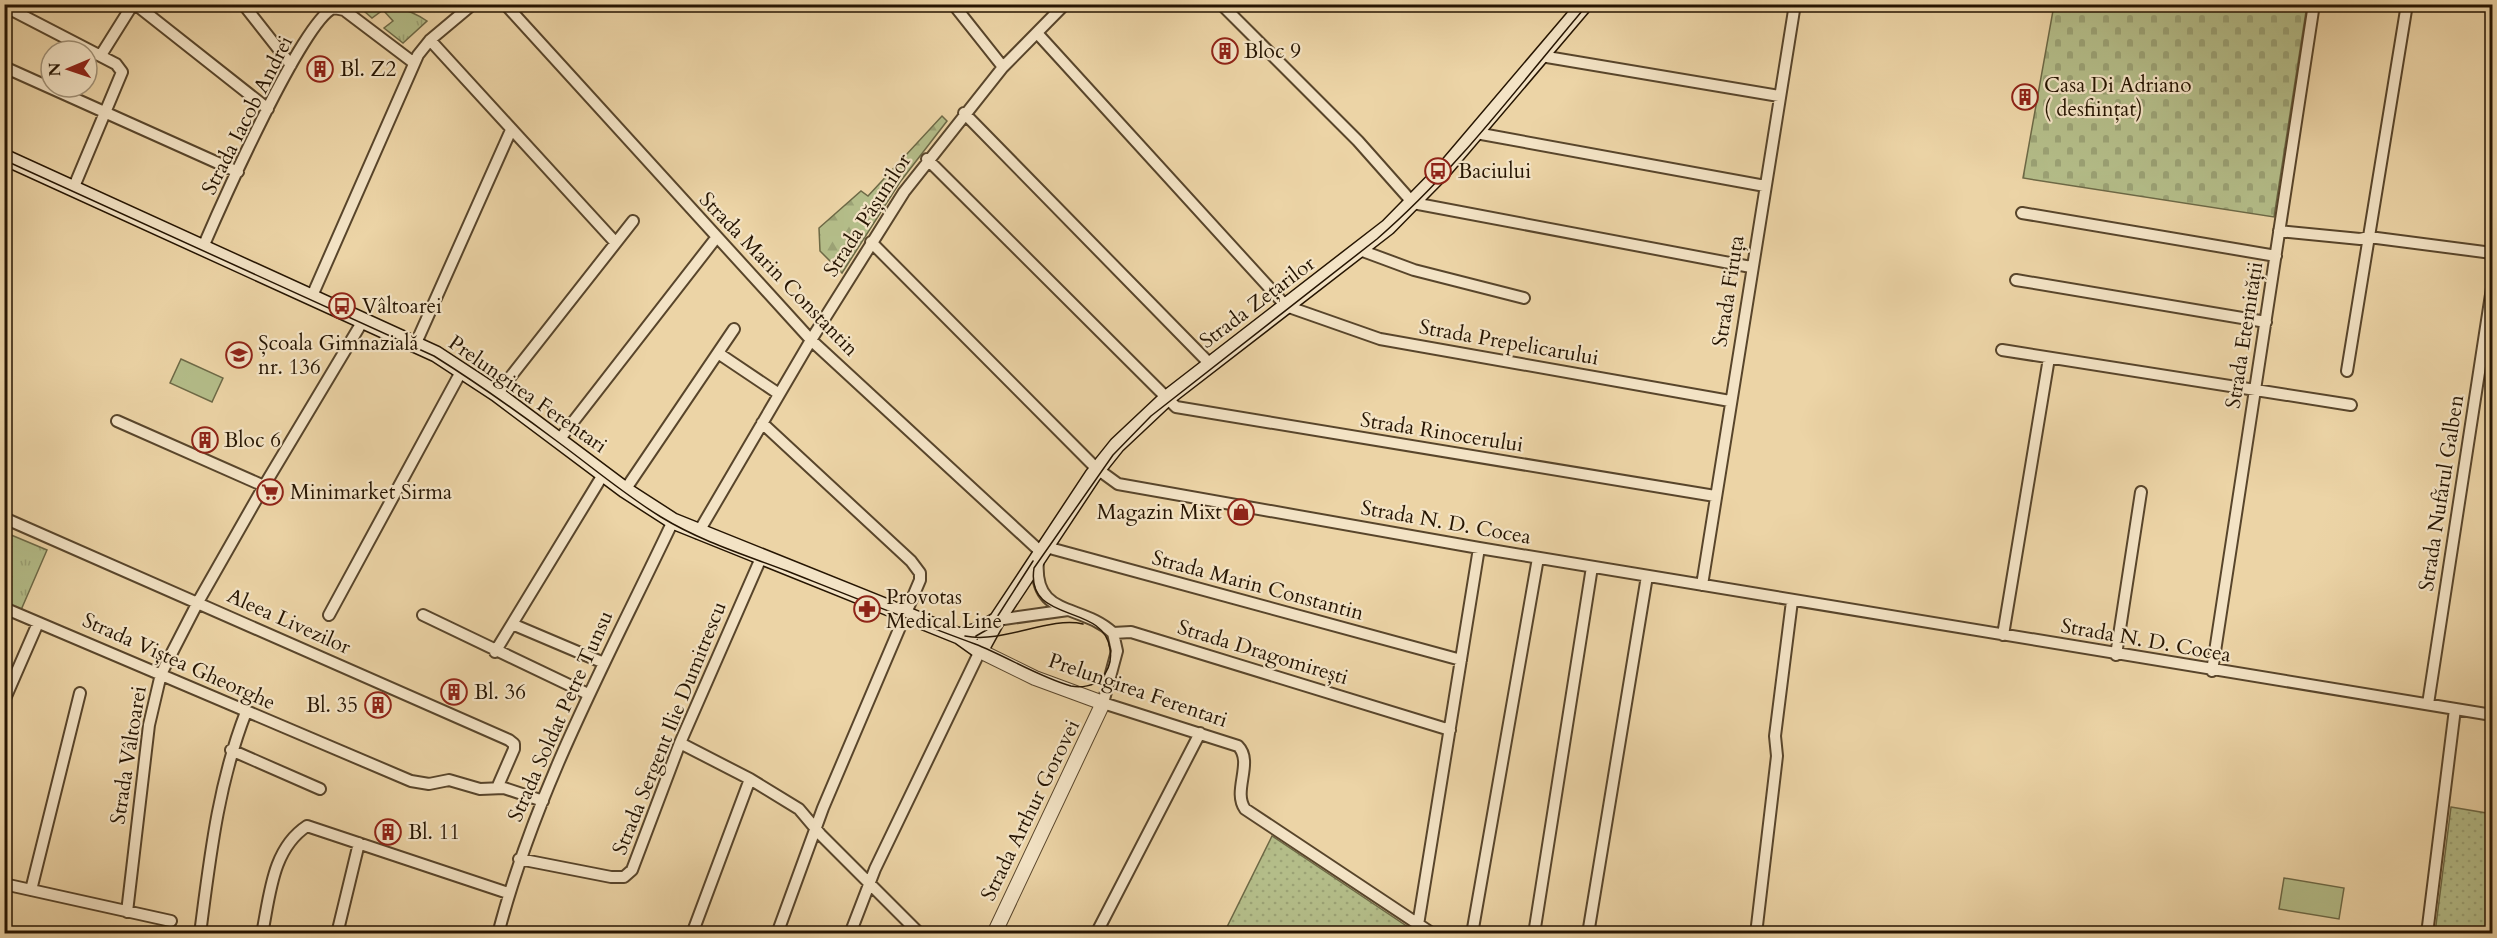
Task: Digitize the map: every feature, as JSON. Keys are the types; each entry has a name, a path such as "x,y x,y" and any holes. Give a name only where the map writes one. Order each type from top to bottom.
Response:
{"main road":[{"name":"Strada Zețarilor","path":"980,651 997,620 1097,469 1117,445 1167,398 1360,250 1413,203 1476,133 1585,4"},
{"name":"Prelungirea Ferentari","path":"4,157 416,343 497,393 625,490 673,521 959,636 980,651"},
{"path":"959,636 981,630 997,620"}],"street":[{"path":"101,56 134,4 268,109"},
{"path":"243,4 291,65"},
{"name":"Strada Marin Constantin","path":"505,4 811,340 1042,553 1461,660"},
{"path":"953,4 1003,67"},
{"name":"Strada Pășunilor","path":"698,532 811,340 927,159 1003,67 1065,4"},
{"path":"1221,4 1342,124 1413,203 1751,267"},
{"name":"Strada Firuța","path":"1702,585 1751,267 1795,4"},
{"name":"Strada Eternității","path":"2212,671 2314,4"},
{"path":"2347,371 2407,4"},
{"path":"312,296 414,63 430,40 466,7"},
{"name":"Strada Iacob Andrei","path":"203,247 268,109 291,65 319,20 334,8 350,14 414,63"},
{"path":"5,9 116,64 122,72 73,189"},
{"path":"1037,33 1286,306"},
{"path":"430,40 615,242"},
{"path":"1541,56 1779,96"},
{"path":"4,67 238,172"},
{"path":"964,113 1210,364"},
{"path":"416,343 511,130"},
{"path":"1476,133 1765,186"},
{"name":"Strada Rinocerului","path":"927,159 1167,398 1184,409 1715,496"},
{"path":"2022,213 2276,256"},
{"path":"497,393 633,221"},
{"path":"2279,231 2360,239 2369,237 2493,254"},
{"path":"559,440 716,238"},
{"name":"Strada N. D. Cocea","path":"872,242 1097,469 1113,482 1130,487 1792,601 2493,715"},
{"path":"1360,250 1414,270 1524,298"},
{"path":"2016,280 2266,322"},
{"name":"Strada Nufărul Galben","path":"2428,704 2493,288"},
{"name":"Strada Prepelicarului","path":"1286,306 1380,339 1730,401"},
{"name":"Strada Vâltoarei","path":"127,912 149,724 161,674 198,602 264,486 364,319"},
{"path":"625,490 734,329"},
{"path":"2002,350 2351,405"},
{"path":"718,353 779,394"},
{"path":"2003,635 2049,358"},
{"path":"329,615 462,370"},
{"path":"117,421 264,486"},
{"path":"762,423 916,567 920,580 816,826 777,933"},
{"path":"495,652 604,473"},
{"path":"2116,655 2141,492"},
{"name":"Aleea Livezilor","path":"4,518 509,740 514,744 514,749 498,788"},
{"name":"Strada Soldat Petre Tunsu","path":"498,933 519,859 588,694 673,521"},
{"path":"1418,925 1479,548"},
{"name":"Strada Dragomirești","path":"1042,553 1037,581 1040,590 1049,600 1094,619 1113,633 1131,632 1450,730"},
{"name":"Strada Sergent Ilie Dumitrescu","path":"519,859 611,877 628,875 635,864 680,743 761,558"},
{"path":"1472,933 1538,558"},
{"path":"1534,933 1592,567"},
{"path":"1588,933 1647,576"},
{"path":"1756,933 1777,756 1775,736 1792,601"},
{"path":"4,608 38,623 4,701"},
{"name":"Strada Dragomirești","path":"997,620 1069,610"},
{"path":"423,615 495,652 588,694"},
{"name":"Strada Viștea Gheorghe","path":"38,623 411,781 429,783 449,780 471,787 519,791 543,801"},
{"path":"512,624 604,663"},
{"path":"1103,703 1117,651 1113,633"},
{"path":"849,933 868,883 980,651"},
{"name":"Prelungirea Ferentari","path":"980,651 1035,678 1241,749 1244,760 1240,796 1245,809 1433,933"},
{"path":"31,890 80,693"},
{"name":"Strada Arthur Gorovei","path":"994,933 1103,703"},
{"path":"2427,933 2455,709"},
{"path":"200,933 216,811 231,750 246,712"},
{"path":"1096,933 1200,733"},
{"path":"680,743 750,778 799,809 868,883 920,933"},
{"path":"231,750 320,789"},
{"path":"692,933 750,778"},
{"path":"262,933 279,859 291,838 307,826 508,893"},
{"path":"337,933 359,843"},
{"path":"4,884 171,921"}],"green space":[{"path":"357,5 394,7 427,21 403,43 384,28 393,21 383,10 372,18"},
{"path":"2054,5 2307,5 2274,217 2023,178"},
{"path":"942,116 947,121 900,182 842,273 820,251 819,228 861,191 868,196"},
{"path":"181,359 223,378 212,402 170,383"},
{"path":"4,532 47,550 21,610 5,603"},
{"path":"2451,807 2492,814 2492,933 2435,933"},
{"path":"1272,836 1417,933 1224,933"},
{"path":"2284,878 2344,888 2339,919 2279,909"}],"tram line":[{"path":"4,160 434,356 513,409 634,500 676,526 723,547 975,644 1059,682 1083,687 1098,681 1107,669 1110,649 1105,634 1094,625 1041,598 1034,586 1034,568 1113,455 1151,416 1377,239 1406,213 1461,156 1588,4"},
{"path":"976,636 990,628 1033,561"},
{"path":"965,636 995,636 1056,624 1083,624"}],"place":[{"name":"Bloc 9","path":"1225,51"},
{"name":"Bl. Z2","path":"320,69"},
{"name":"Casa Di Adriano ( desființat)","path":"2025,97"},
{"name":"Baciului","path":"1438,171"},
{"name":"Vâltoarei","path":"342,306"},
{"name":"Școala Gimnazială nr. 136","path":"239,355"},
{"name":"Bloc 6","path":"205,440"},
{"name":"Minimarket Sirma","path":"270,492"},
{"name":"Magazin Mixt","path":"1241,512"},
{"name":"Provotas Medical Line","path":"867,609"},
{"name":"Bl. 36","path":"454,692"},
{"name":"Bl. 35","path":"378,705"},
{"name":"Bl. 11","path":"388,832"}]}
